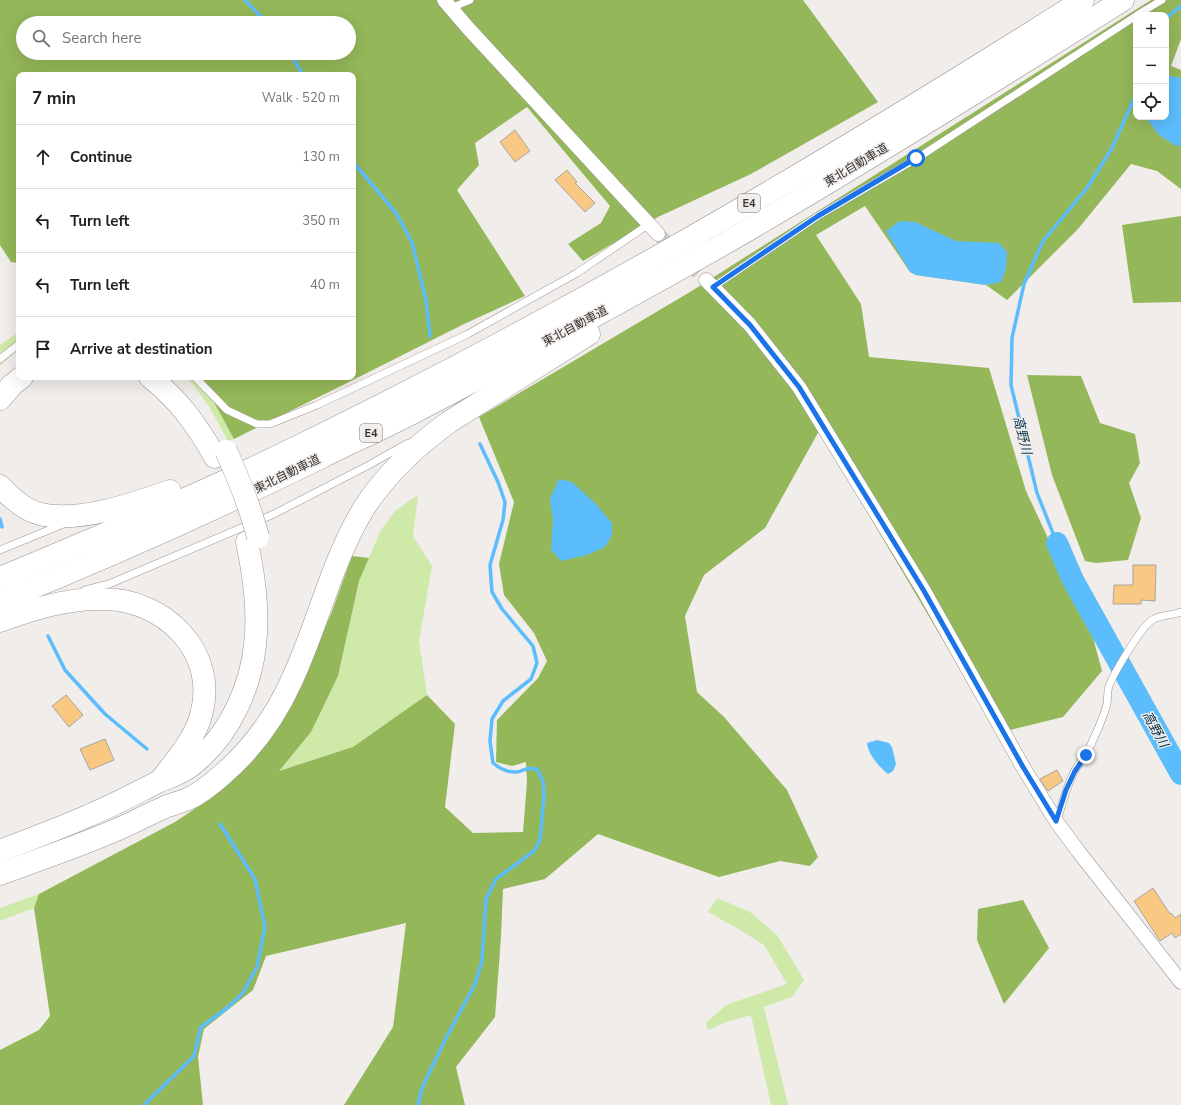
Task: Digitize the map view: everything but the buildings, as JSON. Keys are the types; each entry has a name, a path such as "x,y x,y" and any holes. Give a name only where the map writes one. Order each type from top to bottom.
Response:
{"highway":[{"name":"東北自動車道","path":"0,578 249,470 407,392 631,272 863,136 1083,0"},
{"name":"東北自動車道","path":"0,601 255,490 417,411 730,240 898,140 1122,0"},
{"path":"0,874 104,835 165,807 189,798 208,786 238,760 268,724 291,683 343,548 364,508 393,470 427,438 480,402 595,330 730,240"},
{"path":"0,379 16,366"},
{"path":"0,399 18,380"},
{"path":"0,851 89,816 160,781 182,772 200,757 224,731 241,699 255,646 256,624 253,540 247,501 237,474 188,414 169,393 154,380"},
{"path":"173,380 199,409 220,454"},
{"path":"0,486 8,495 23,506 39,513 55,516 72,516 110,509 142,501 178,488 244,459 407,392"},
{"path":"165,807 221,754 242,725 258,689 266,651 268,613 267,588 253,540"},
{"path":"0,621 72,596 126,601 143,606 161,614 176,626 188,639 197,656 202,671 204,700 195,732 160,781"}],"street":[{"path":"448,4 479,40 654,229"},
{"path":"709,283 750,325 799,387 924,591 1023,767 1056,821 1181,982"}],"lane":[{"path":"448,4 470,0"},
{"path":"1142,12 1162,0"},
{"path":"709,283 916,158 1133,18"},
{"path":"198,380 227,410 257,424 270,424 317,405 466,335 654,229"},
{"path":"0,359 16,346"},
{"path":"72,596 109,584 274,514 369,465 406,444 427,438"},
{"path":"0,550 61,525 72,516"},
{"path":"1056,821 1069,784 1075,771 1086,755 1104,713 1107,703 1108,688 1113,678 1143,629 1152,620 1161,616 1181,612"}],"green space":[{"path":"0,0 803,0 878,102 751,174 658,217 583,261 568,244 601,223 610,206 527,107 475,143 479,165 457,190 525,296 464,324 356,378 356,72 16,72 16,263 11,262 0,245"},
{"path":"1151,0 1181,0 1181,39 1171,66 1181,70 1181,189 1157,171 1131,164 1078,229 1007,300 986,285 916,275 910,272 865,206 816,235 861,304 869,357 989,368 1026,491 1091,630 1102,671 1063,717 998,733 819,431 765,528 704,575 685,616 697,692 724,717 787,790 818,857 810,866 780,861 719,877 598,834 545,879 503,889 495,1017 456,1067 465,1105 344,1105 393,1027 406,923 266,956 253,990 204,1029 198,1057 203,1105 0,1105 0,1050 39,1030 50,1016 34,908 39,894 175,822 199,806 249,765 269,738 297,690 331,614 352,556 369,558 359,581 338,676 311,732 279,771 353,747 427,695 455,724 445,807 473,833 523,832 527,782 526,762 512,766 496,762 497,720 538,678 547,661 534,633 504,595 499,564 514,502 479,417 690,292"},
{"path":"1181,216 1181,302 1133,303 1122,225"},
{"path":"16,334 16,352 0,366 0,345"},
{"path":"1027,375 1081,376 1100,423 1135,434 1140,463 1129,483 1141,518 1128,560 1096,563 1085,561 1052,475"},
{"path":"189,380 201,380 234,439 228,441 209,406"},
{"path":"201,380 353,380 234,439"},
{"path":"418,495 413,536 432,566 419,641 427,695 350,750 278,771 311,732 338,676 359,581 381,530 395,511"},
{"path":"39,894 34,908 0,921 0,908"},
{"path":"717,898 750,912 777,935 804,980 792,997 764,1007 788,1105 771,1105 751,1015 726,1022 708,1030 706,1023 726,1005 787,984 764,945 708,912"},
{"path":"1023,900 1049,948 1004,1004 977,940 978,909"}],"water":[{"path":"1169,76 1181,78 1181,145 1176,146 1159,135 1148,120 1169,120"},
{"path":"900,221 915,222 956,241 999,243 1007,252 1006,269 1001,282 986,285 916,275 910,272 886,231"},
{"path":"559,479 572,482 596,504 612,523 612,535 605,547 587,555 561,561 551,550 553,520 550,499"},
{"path":"877,740 889,743 892,747 896,764 893,771 888,774 874,760 869,752 867,743"}],"waterway":[{"path":"245,0 260,16"},
{"name":"高野川","path":"1169,16 1181,6"},
{"path":"294,60 301,72"},
{"name":"高野川","path":"1057,543 1037,493 1011,385 1012,338 1024,284 1043,241 1087,188 1112,148 1133,101"},
{"path":"356,166 396,213 412,242 426,300 430,336"},
{"path":"418,1105 422,1088 446,1038 475,984 482,961 486,899 496,879 534,851 540,840 544,795 543,781 537,769 528,768 520,772 511,772 498,767 493,763 490,741 492,719 503,701 531,679 537,663 533,646 502,609 492,592 490,565 503,520 505,502 498,482 480,444"},
{"path":"0,519 2,527"},
{"name":"高野川","path":"1057,543 1073,580 1181,774"},
{"path":"48,636 65,670 105,714 147,749"},
{"path":"144,1105 194,1056 201,1027 227,1008 243,993 257,967 265,927 255,879 220,824"}],"tunnel":[{"path":"658,234 706,280"}],"route":[{"path":"916,158 818,216 713,287 750,325 799,387 924,591 1023,767 1056,821 1066,790 1075,771 1086,755"}]}
